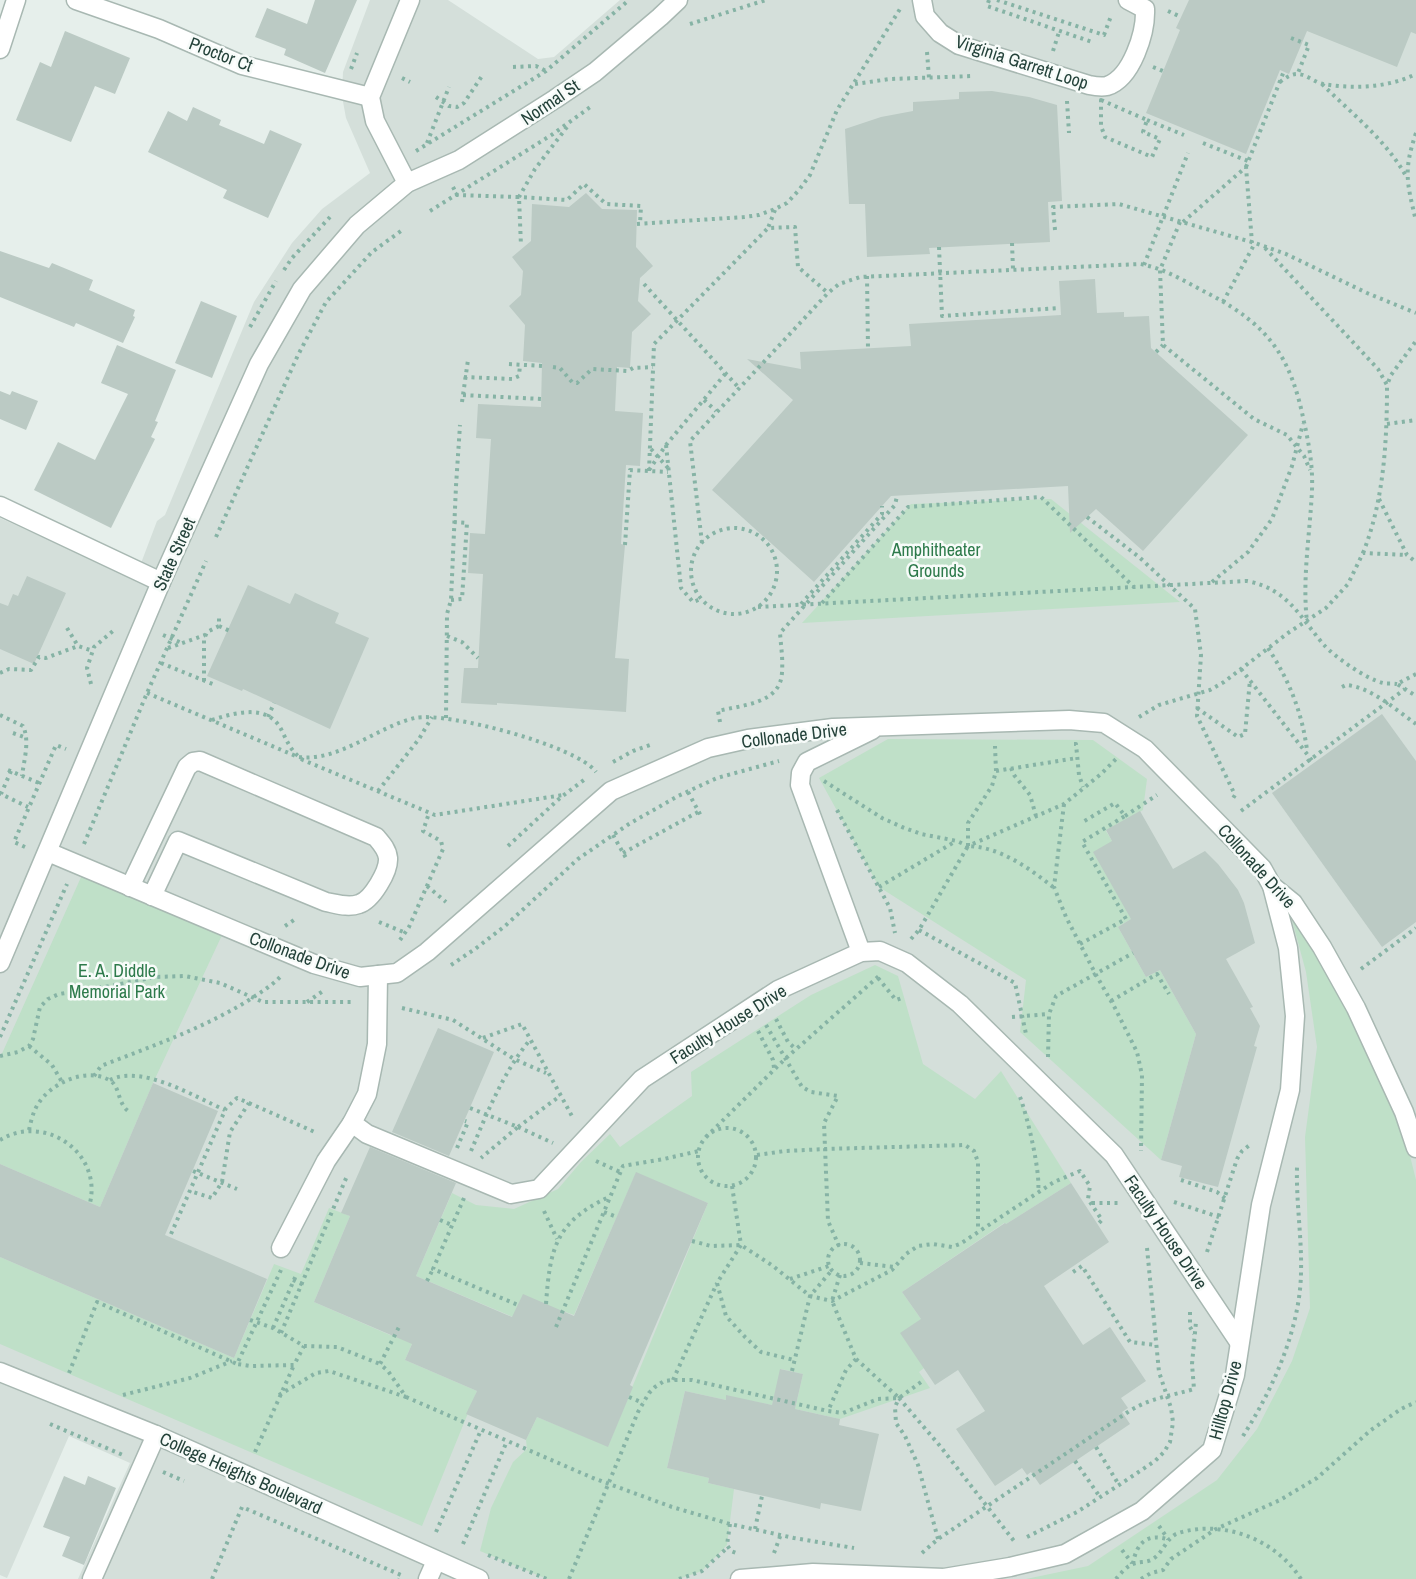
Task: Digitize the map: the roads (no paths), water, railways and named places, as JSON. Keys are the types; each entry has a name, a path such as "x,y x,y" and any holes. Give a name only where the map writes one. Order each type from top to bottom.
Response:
{"street":[{"path":"0,49 16,0"},
{"name":"Proctor Ct","path":"76,0 159,29 242,64 370,97"},
{"path":"407,183 375,121 370,97 410,0"},
{"name":"Normal St","path":"407,183 459,160 595,72 678,0"},
{"name":"Virginia Garrett Loop","path":"922,0 925,16 940,33 959,45 1089,85 1106,87 1122,78 1133,59 1146,22 1145,9 1128,0"},
{"name":"State Street","path":"0,963 161,582 259,364 302,289 357,225 407,183"},
{"path":"0,506 161,582"},
{"name":"Collonade Drive","path":"48,852 314,964 360,977 398,973 416,961 611,790 708,748 833,728 1070,720 1104,723 1145,749 1262,868 1272,886 1293,903 1322,947 1356,1008 1404,1112 1416,1148"},
{"path":"861,952 800,785 801,773 807,762 878,726"},
{"path":"130,887 156,831 187,767 193,762 200,761 376,837 388,856 387,866 370,899 345,906 326,902 156,831"},
{"path":"152,896 178,841"},
{"name":"Hilltop Drive","path":"740,1579 813,1573 944,1578 1010,1567 1065,1554 1142,1510 1212,1450 1235,1375 1261,1205 1290,1090 1296,1016 1288,948 1272,886"},
{"name":"Faculty House Drive","path":"352,1123 367,1134 511,1194 539,1189 642,1079 778,990 861,952 880,951 907,963 960,1004 1114,1155 1239,1342"},
{"path":"282,1258 326,1161 352,1123 367,1094 377,1044 378,975"},
{"name":"College Heights Boulevard","path":"0,1372 156,1435 479,1579"},
{"path":"92,1579 156,1435"},
{"path":"428,1579 436,1561"}],"park label":[{"name":"Amphitheater Grounds","path":"936,559"},
{"name":"E. A. Diddle Memorial Park","path":"117,980"}]}
